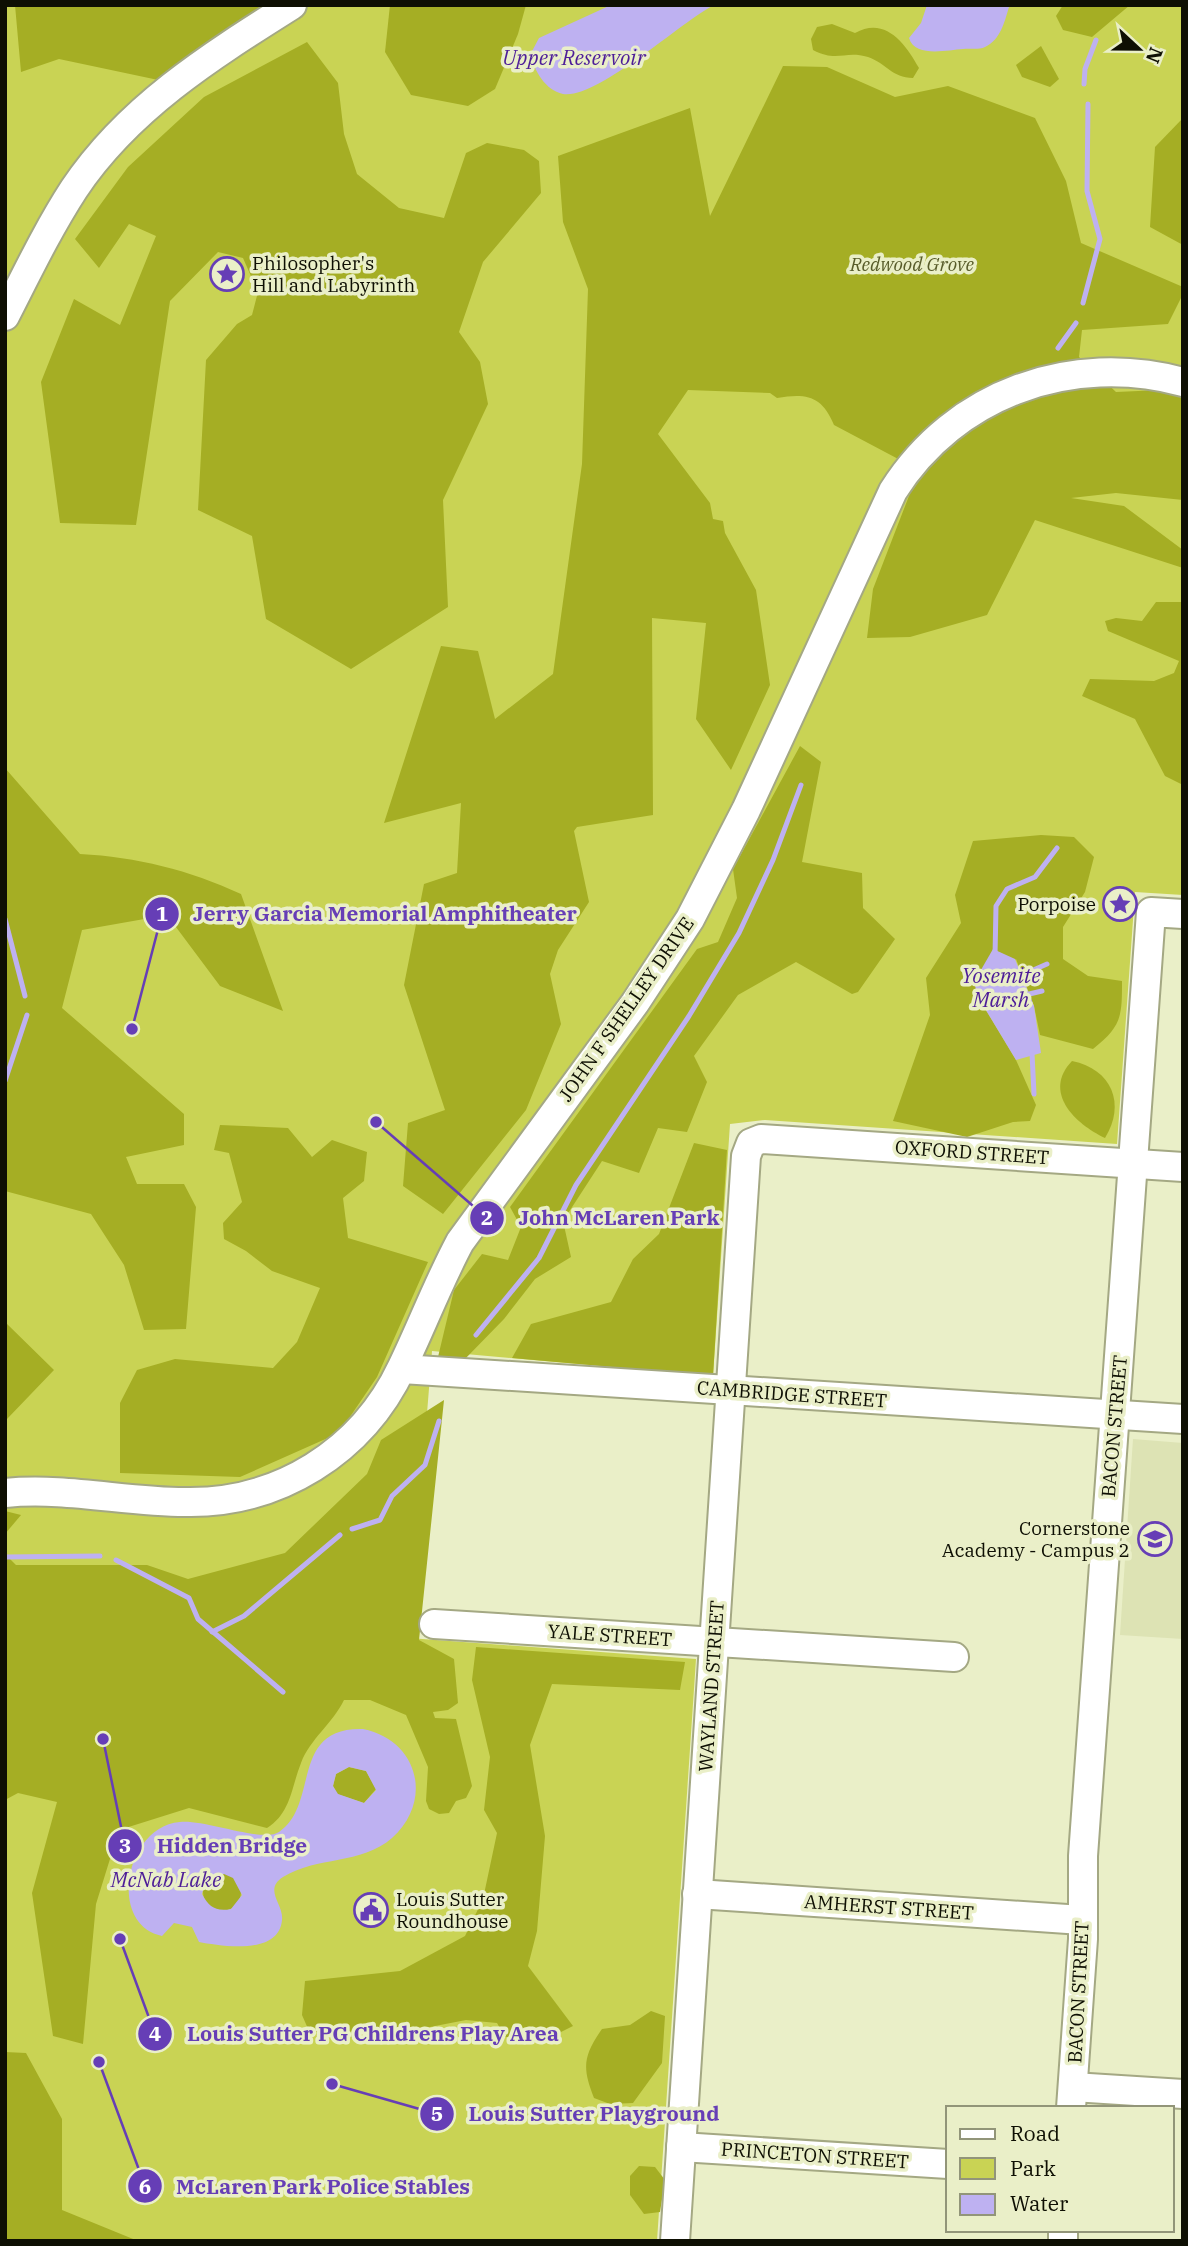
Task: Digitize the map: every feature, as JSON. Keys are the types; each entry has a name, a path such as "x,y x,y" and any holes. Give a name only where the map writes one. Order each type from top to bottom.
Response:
{"street":[{"path":"5,316 75,188 127,126 185,76 292,5"},
{"name":"JOHN F SHELLEY DRIVE","path":"5,1493 188,1503 250,1496 278,1488 304,1475 331,1456 379,1405 402,1369 440,1278 460,1242 635,1003 690,919 746,810 893,491 915,461 947,429 970,412 1033,383 1095,371 1129,371 1183,382"},
{"name":"BACON STREET","path":"1072,2097 1083,1856 1151,912 1183,914"},
{"name":"OXFORD STREET","path":"761,1139 1183,1167"},
{"name":"WAYLAND STREET","path":"675,2241 746,1156 751,1143 761,1139"},
{"name":"CAMBRIDGE STREET","path":"402,1369 1183,1419"},
{"name":"YALE STREET","path":"434,1624 954,1657"},
{"name":"AMHERST STREET","path":"697,1894 1082,1920"},
{"path":"1072,2097 1183,2094"},
{"name":"PRINCETON STREET","path":"681,2147 946,2164"}],"shaded area":[{"name":"Cornerstone Academy - Campus 2","path":"1133,1439 1183,1443 1183,1639 1120,1635"}],"green space":[{"name":"Redwood Grove","path":"5,5 1183,5 1183,895 1135,892 1117,1144 765,1120 730,1124 713,1376 432,1351 409,1638 696,1659 657,2241 5,2241"},
{"path":"15,5 271,5 163,81 59,59 21,72"},
{"path":"390,5 526,5 518,34 495,89 468,106 411,95 385,52"},
{"path":"1063,5 1130,5 1092,37 1063,30 1056,16"},
{"path":"832,24 855,33 876,28 885,30 901,41 919,68 913,78 900,76 868,57 829,56 813,50 811,39 817,27"},
{"path":"307,42 338,83 344,134 357,174 399,208 444,218 466,153 487,143 524,150 539,161 541,193 483,262 459,332 480,362 488,404 443,500 448,607 351,669 266,619 252,536 198,510 206,360 237,324 252,315 258,292 243,258 218,252 170,301 136,525 60,523 41,382 74,299 120,325 156,236 129,224 99,268 75,239 128,167 204,97"},
{"path":"1041,46 1059,79 1050,87 1022,77 1016,65"},
{"name":"Redwood Grove","path":"783,66 827,67 895,97 948,86 1035,118 1066,181 1081,243 1183,287 1183,294 1168,324 1082,330 1079,357 1116,392 1183,389 1183,500 1116,493 1071,498 1124,506 1183,550 1183,568 1035,520 987,615 910,637 867,638 873,589 919,470 834,425 819,402 812,399 797,396 777,398 770,393 688,390 658,434 710,503 713,519 723,521 725,533 756,590 770,685 731,770 696,719 706,623 652,618 653,815 577,827 574,831 589,902 558,950 550,974 561,1024 526,1110 443,1214 403,1186 408,1123 445,1110 404,985 424,884 457,873 461,803 384,823 441,646 478,651 495,719 553,674 582,464 588,289 563,222 558,156 690,108 710,216"},
{"path":"1183,118 1183,245 1150,227 1155,147"},
{"path":"1156,602 1183,602 1183,785 1165,776 1135,719 1082,696 1090,679 1154,681 1174,673 1179,661 1108,631 1105,621 1116,618 1142,621"},
{"path":"800,746 821,762 802,862 862,873 863,908 895,939 858,992 852,994 796,962 738,995 694,1056 707,1082 687,1132 658,1128 639,1173 602,1161 563,1221 571,1257 535,1279 504,1319 464,1360 438,1357 454,1290 482,1254 508,1260 521,1227 510,1207 697,949 718,942 737,898 733,869"},
{"path":"5,768 80,854 122,858 162,866 241,894 283,1011 220,986 167,915 82,930 62,1008 184,1114 184,1145 126,1157 137,1184 184,1184 196,1207 186,1329 144,1330 124,1265 91,1214 5,1191"},
{"path":"1041,835 1074,837 1094,857 1085,892 1063,927 1063,959 1088,976 1122,981 1122,1003 1115,1027 1093,1049 1040,1035 1034,1006 1016,959 978,997 1016,1060 1036,1105 1030,1121 1013,1122 967,1137 893,1121 930,1015 926,978 961,923 955,895 973,841"},
{"path":"1072,1061 1097,1072 1106,1080 1111,1090 1114,1113 1105,1138 1073,1116 1061,1095 1060,1084"},
{"path":"220,1125 288,1128 312,1157 332,1140 367,1152 364,1181 343,1198 348,1238 428,1262 377,1377 339,1433 240,1477 120,1473 120,1403 137,1370 175,1359 273,1368 297,1342 320,1288 272,1271 246,1251 224,1239 223,1223 242,1202 229,1153 214,1150"},
{"path":"694,1143 727,1150 713,1376 512,1358 531,1324 611,1302 633,1259 659,1234"},
{"path":"5,1322 54,1370 7,1419 5,1430"},
{"path":"444,1400 419,1640 454,1659 458,1703 448,1710 433,1712 435,1718 456,1719 472,1786 466,1798 456,1801 449,1813 439,1814 429,1809 426,1801 428,1767 406,1715 370,1700 344,1700 305,1754 286,1807 267,1828 189,1808 119,1830 96,1904 83,2044 53,2036 32,1893 57,1802 18,1793 5,1800 5,1554 16,1565 147,1565 188,1579 285,1553 367,1474 381,1440"},
{"path":"5,1511 21,1515 5,1534"},
{"path":"476,1647 685,1662 680,1690 552,1684 530,1745 545,1836 537,1931 528,1966 573,2026 549,2038 505,2037 497,2023 466,2020 363,2040 309,2031 302,2015 305,1981 400,1971 465,1936 483,1899 497,1833 484,1810 490,1757 472,1680"},
{"path":"349,1767 366,1771 376,1789 364,1803 337,1794 333,1786 336,1774"},
{"path":"222,1873 235,1879 241,1892 235,1905 222,1911 209,1905 203,1892 209,1879"},
{"path":"651,2011 665,2016 662,2063 633,2103 610,2104 594,2098 586,2062 596,2038 602,2029 630,2025"},
{"path":"5,2052 26,2053 62,2119 62,2210 138,2241 5,2241"},
{"path":"639,2166 655,2167 665,2180 660,2212 644,2214 630,2195 630,2176"}],"water":[{"name":"Upper Reservoir","path":"611,5 714,5 596,85 578,93 563,94 551,88 538,73 530,55 539,38"},
{"path":"927,5 1009,7 998,35 985,47 925,51 912,44 909,38 921,23"},
{"name":"Yosemite Marsh","path":"993,949 1015,959 1034,1006 1041,1053 1016,1060 978,997 974,982"},
{"name":"McNab Lake","path":"363,1729 382,1735 397,1745 407,1758 414,1773 416,1790 413,1806 405,1823 392,1838 367,1853 296,1870 283,1877 277,1882 274,1892 282,1920 271,1939 260,1944 234,1946 199,1942 192,1927 174,1923 162,1936 145,1928 134,1914 129,1896 130,1876 136,1857 146,1840 161,1828 180,1822 260,1835 279,1832 291,1819 299,1804 315,1753 324,1740 340,1732","holes":["349,1767 366,1771 376,1790 364,1803 338,1794 333,1786 336,1774","224,1874 233,1878 242,1895 231,1909 221,1910 210,1905 202,1894 209,1880"]}],"waterway":[{"path":"1084,84 1085,69 1096,40"},
{"path":"1083,303 1100,239 1087,191 1088,104"},
{"path":"1058,348 1076,323"},
{"path":"476,1335 539,1258 576,1185 689,1016 739,933 773,860 801,785"},
{"path":"995,956 996,906 1007,889 1035,877 1057,848"},
{"path":"5,919 25,996"},
{"path":"1018,981 1022,975 1047,964"},
{"path":"1025,995 1042,991"},
{"path":"5,1081 27,1015"},
{"path":"1032,1053 1034,1094"},
{"path":"352,1529 380,1520 392,1496 425,1465 439,1421"},
{"path":"212,1632 244,1616 340,1535"},
{"path":"5,1557 100,1556"},
{"path":"116,1560 189,1598 198,1619 283,1692"}],"place":[{"name":"Philosopher's Hill and Labyrinth","path":"227,274"},
{"name":"Porpoise","path":"1120,904"},
{"name":"Jerry Garcia Memorial Amphitheater","path":"132,1029"},
{"name":"John McLaren Park","path":"376,1122"},
{"name":"Cornerstone Academy - Campus 2","path":"1155,1539"},
{"name":"Hidden Bridge","path":"103,1739"},
{"name":"Louis Sutter Roundhouse","path":"371,1910"},
{"name":"Louis Sutter PG Childrens Play Area","path":"120,1939"},
{"name":"McLaren Park Police Stables","path":"99,2062"},
{"name":"Louis Sutter Playground","path":"332,2084"}]}
